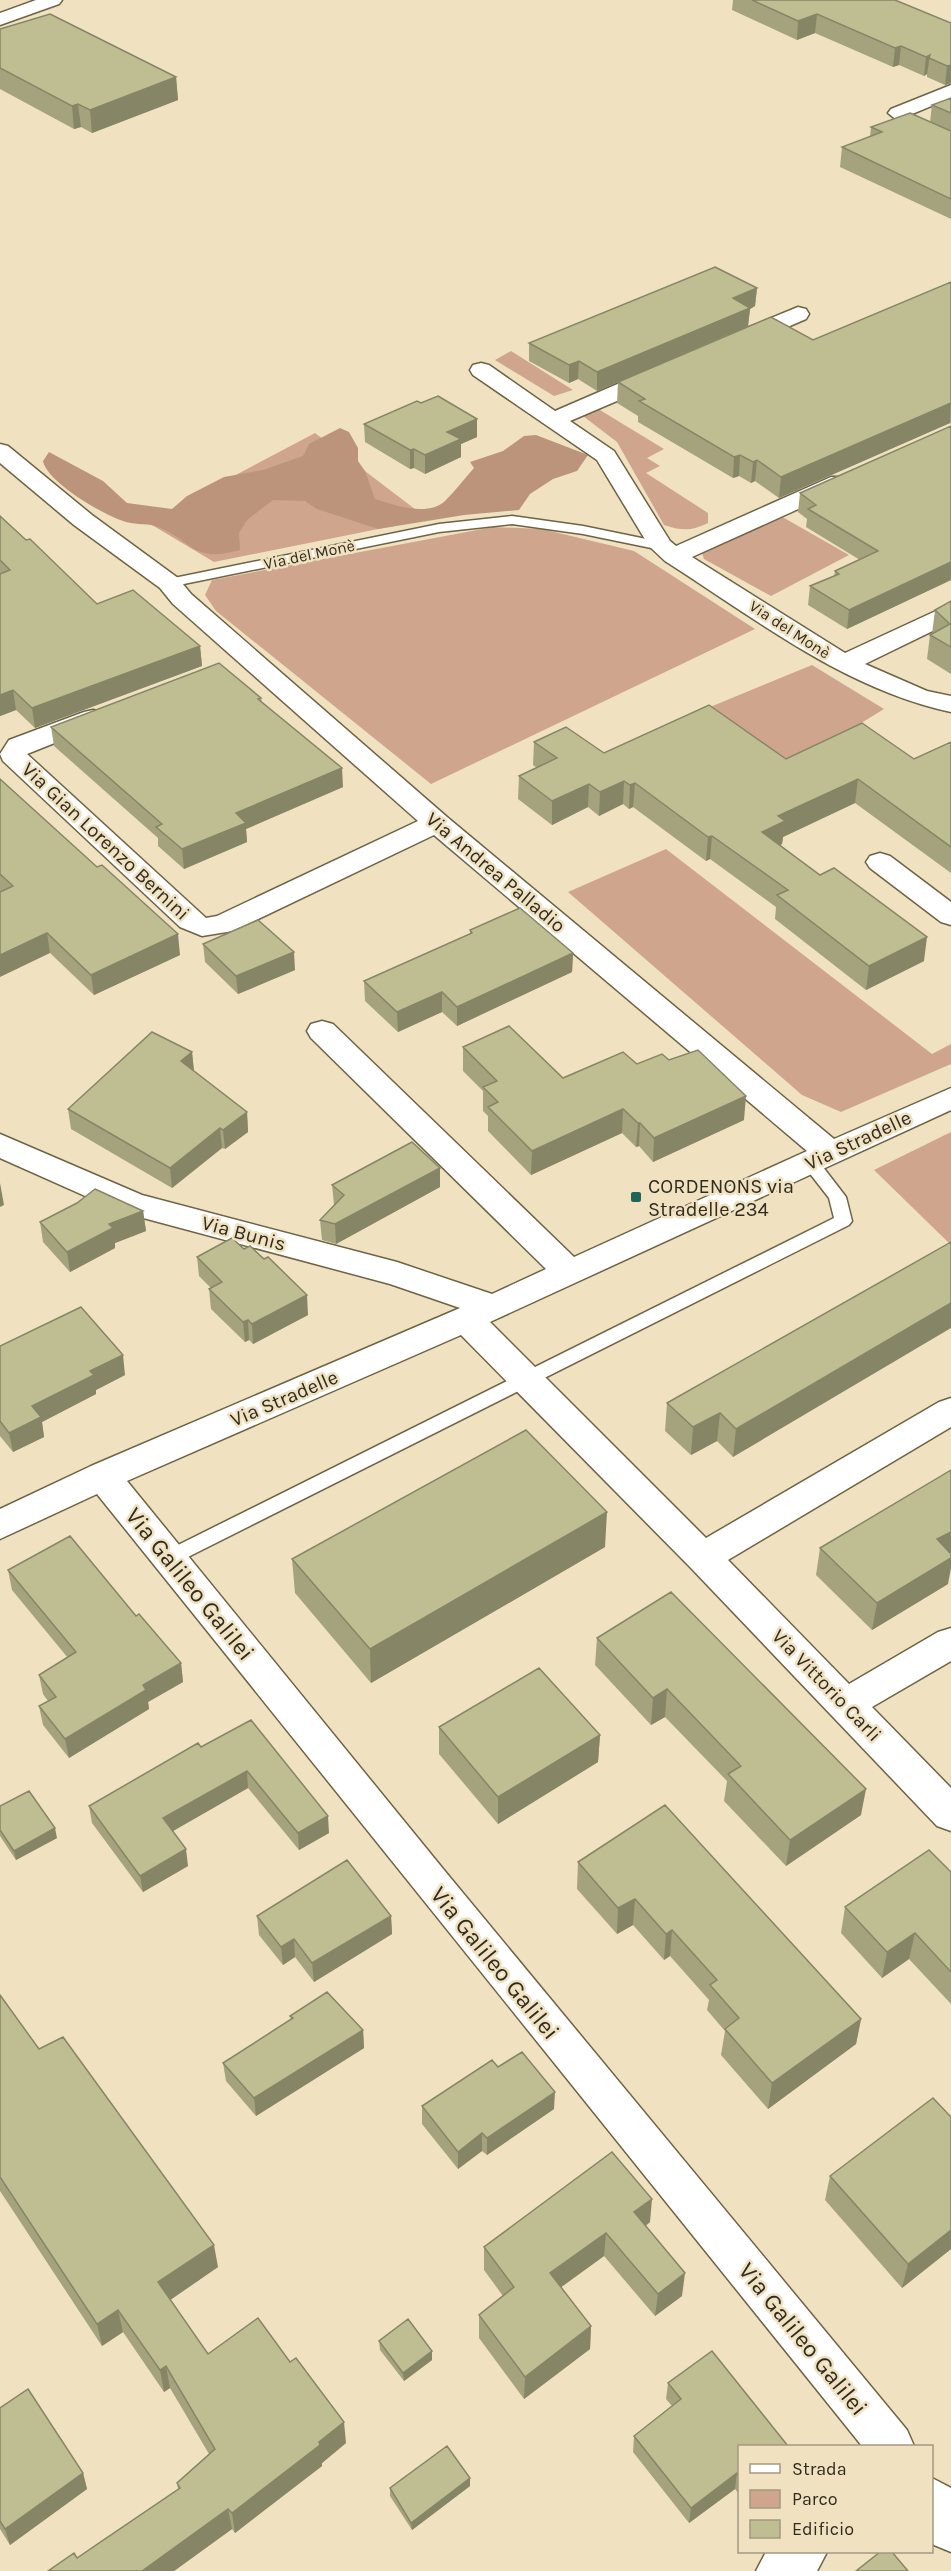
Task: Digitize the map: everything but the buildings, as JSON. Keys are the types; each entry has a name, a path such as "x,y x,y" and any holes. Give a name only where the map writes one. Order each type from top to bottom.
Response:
{"street":[{"path":"0,19 53,0"},
{"path":"951,91 898,113 920,129 951,143"},
{"path":"723,347 798,314"},
{"path":"555,419 680,365"},
{"name":"Via del Monè","path":"481,370 606,456 667,551 844,664 919,698 951,704"},
{"path":"0,451 83,520 169,583"},
{"path":"667,551 856,474"},
{"name":"Via Andrea Palladio","path":"169,583 182,598 820,1158"},
{"name":"Via del Monè","path":"844,664 951,612"},
{"path":"219,671 253,658"},
{"name":"Via Gian Lorenzo Bernini","path":"119,709 18,746 13,755 190,921 202,927 223,925 437,823"},
{"path":"880,862 951,916"},
{"path":"322,1031 568,1272"},
{"name":"Via Stradelle","path":"0,1525 103,1476 480,1313 951,1098"},
{"name":"Via Bunis","path":"0,1145 132,1204 397,1274 480,1313"},
{"name":"Via Vittorio Carli","path":"480,1313 527,1380 704,1557 951,1814"},
{"path":"704,1557 951,1411"},
{"name":"Via Galileo Galilei","path":"103,1476 430,1882 890,2445"},
{"path":"846,1704 951,1643"},
{"path":"933,2502 951,2528"},
{"path":"780,2571 802,2553"}],"lane":[{"name":"Via del Monè","path":"169,583 439,528 512,520 584,530 667,551"},
{"path":"169,1558 843,1221 837,1197 820,1158"}],"green space":[{"path":"511,351 573,390 554,396 495,360"},
{"path":"595,407 664,449 647,458 660,466 646,473 708,513 708,523 697,528 686,529 664,525 617,442 583,416"},
{"path":"315,433 428,519 214,562 147,522"},
{"path":"779,515 849,555 771,596 704,559 702,553 711,545"},
{"path":"493,527 542,529 634,551 755,629 431,784 216,611 205,595 212,580"},
{"path":"812,665 884,709 793,765 710,707"},
{"path":"666,849 932,1054 951,1044 951,1064 841,1112 802,1095 568,892"},
{"path":"951,1132 951,1245 874,1170"}],"shaded area":[{"path":"340,428 349,432 358,448 358,461 365,471 375,499 420,509 438,506 445,501 474,468 470,462 503,451 524,436 536,435 588,455 577,471 553,479 530,494 519,510 464,515 378,529 317,509 305,501 273,500 247,520 239,533 240,550 224,554 201,552 155,526 127,522 102,512 54,478 43,461 49,452 103,481 127,503 172,509 187,496 224,477 263,470 303,456 309,444"}],"place":[{"name":"CORDENONS via Stradelle 234","path":"636,1197"}]}
